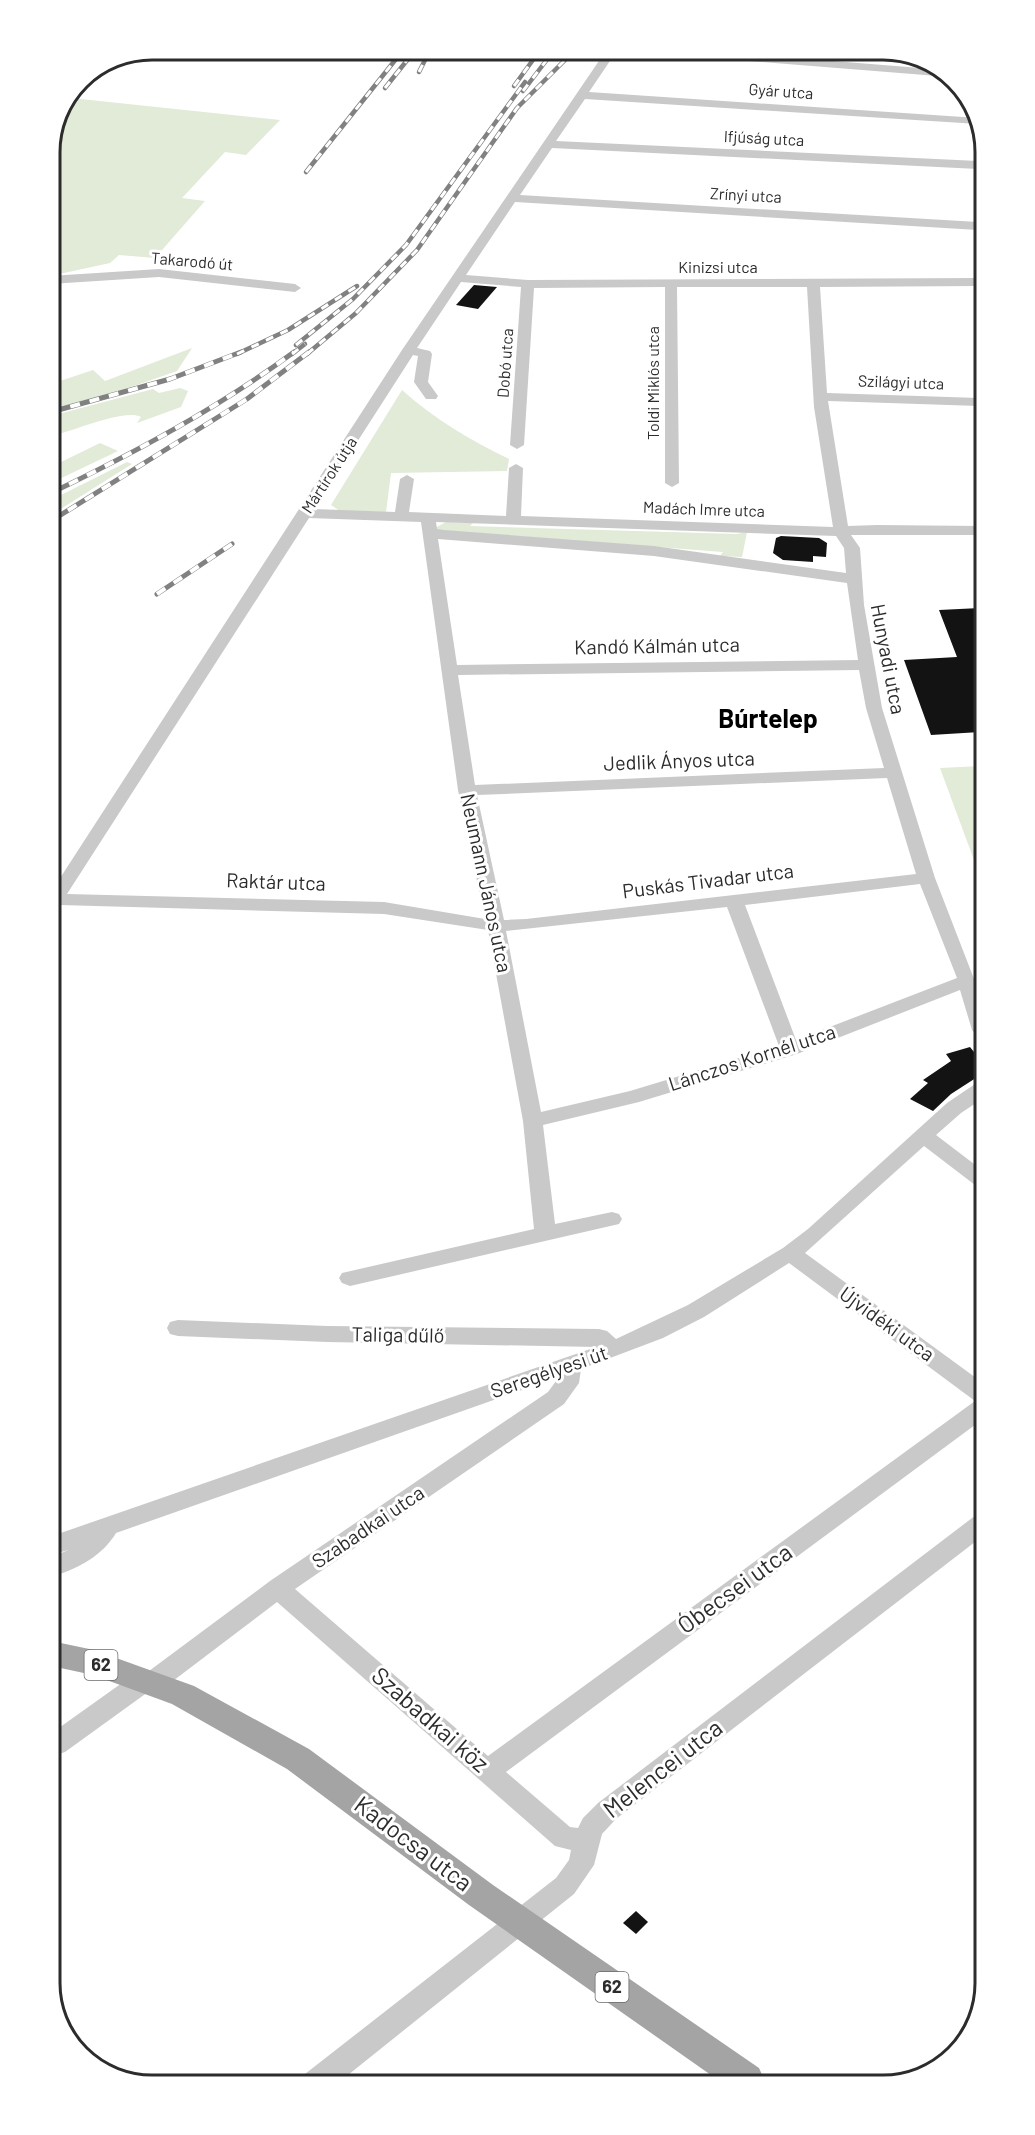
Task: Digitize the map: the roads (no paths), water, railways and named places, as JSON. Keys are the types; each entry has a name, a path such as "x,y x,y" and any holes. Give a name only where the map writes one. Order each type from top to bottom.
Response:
{"main road":[{"name":"Kadocsa utca","path":"60,1654 183,1695 298,1760 518,1921 740,2075"}],"street":[{"name":"Mártírok útja","path":"60,889 409,350 606,60"},
{"path":"773,60 930,73"},
{"name":"Gyár utca","path":"582,95 969,118"},
{"name":"Ifjúság utca","path":"548,144 975,165"},
{"name":"Zrínyi utca","path":"512,198 975,226"},
{"name":"Takarodó út","path":"60,279 159,273 295,288"},
{"name":"Kinizsi utca","path":"458,278 528,284 813,285 975,282"},
{"name":"Dobó utca","path":"517,445 528,284"},
{"name":"Toldi Miklós utca","path":"671,284 672,483"},
{"name":"Hunyadi utca","path":"813,285 821,397 830,467 842,532 852,548 853,579 874,708 926,878 975,1007"},
{"path":"409,350 425,354 421,382 431,396"},
{"name":"Szilágyi utca","path":"821,397 975,402"},
{"path":"513,519 516,468"},
{"path":"401,518 406,479"},
{"name":"Madách Imre utca","path":"304,513 401,518 501,541 654,551 853,579"},
{"name":"Madách Imre utca","path":"429,526 513,519 842,532 878,529 975,531"},
{"name":"Neumann János utca","path":"429,526 467,790 496,926 533,1121 545,1232"},
{"name":"Kandó Kálmán utca","path":"449,670 866,665"},
{"name":"Jedlik Ányos utca","path":"467,790 893,773"},
{"name":"Puskás Tivadar utca","path":"496,926 526,925 926,878"},
{"name":"Raktár utca","path":"60,900 384,908 496,926"},
{"path":"734,901 790,1049"},
{"name":"Lánczos Kornél utca","path":"533,1121 632,1097 790,1049 967,981"},
{"name":"Seregélyesi út","path":"60,1543 570,1365 655,1332 696,1311 790,1253 815,1234 954,1108 975,1094"},
{"path":"924,1136 975,1174"},
{"path":"350,1278 545,1232 612,1219"},
{"name":"Újvidéki utca","path":"790,1253 975,1389"},
{"name":"Taliga dűlő","path":"177,1328 327,1334 599,1337 614,1349"},
{"name":"Szabadkai utca","path":"60,1740 148,1682 278,1588 556,1398 567,1386 571,1373 570,1365"},
{"name":"Óbecsei utca","path":"488,1771 975,1413"},
{"path":"60,1564 78,1556 98,1541 109,1525"},
{"name":"Melencei utca","path":"326,2075 565,1886 581,1865 586,1840 592,1826 608,1811 975,1529"},
{"name":"Szabadkai köz","path":"278,1588 564,1838 586,1840"}],"railway":[{"path":"306,172 395,60"},
{"path":"385,88 407,60"},
{"path":"419,72 425,60"},
{"path":"514,86 533,60"},
{"path":"523,91 547,60"},
{"path":"307,354 356,313 417,250 517,108 565,60"},
{"path":"296,345 353,299 406,245 525,82"},
{"path":"237,354 288,330 357,286"},
{"path":"292,354 305,344"},
{"path":"60,410 170,379 241,352"},
{"path":"60,489 176,428 236,392 294,352"},
{"path":"60,515 247,399 309,352"},
{"path":"157,594 232,544"}],"district":[{"name":"Búrtelep","path":"768,719"}]}
